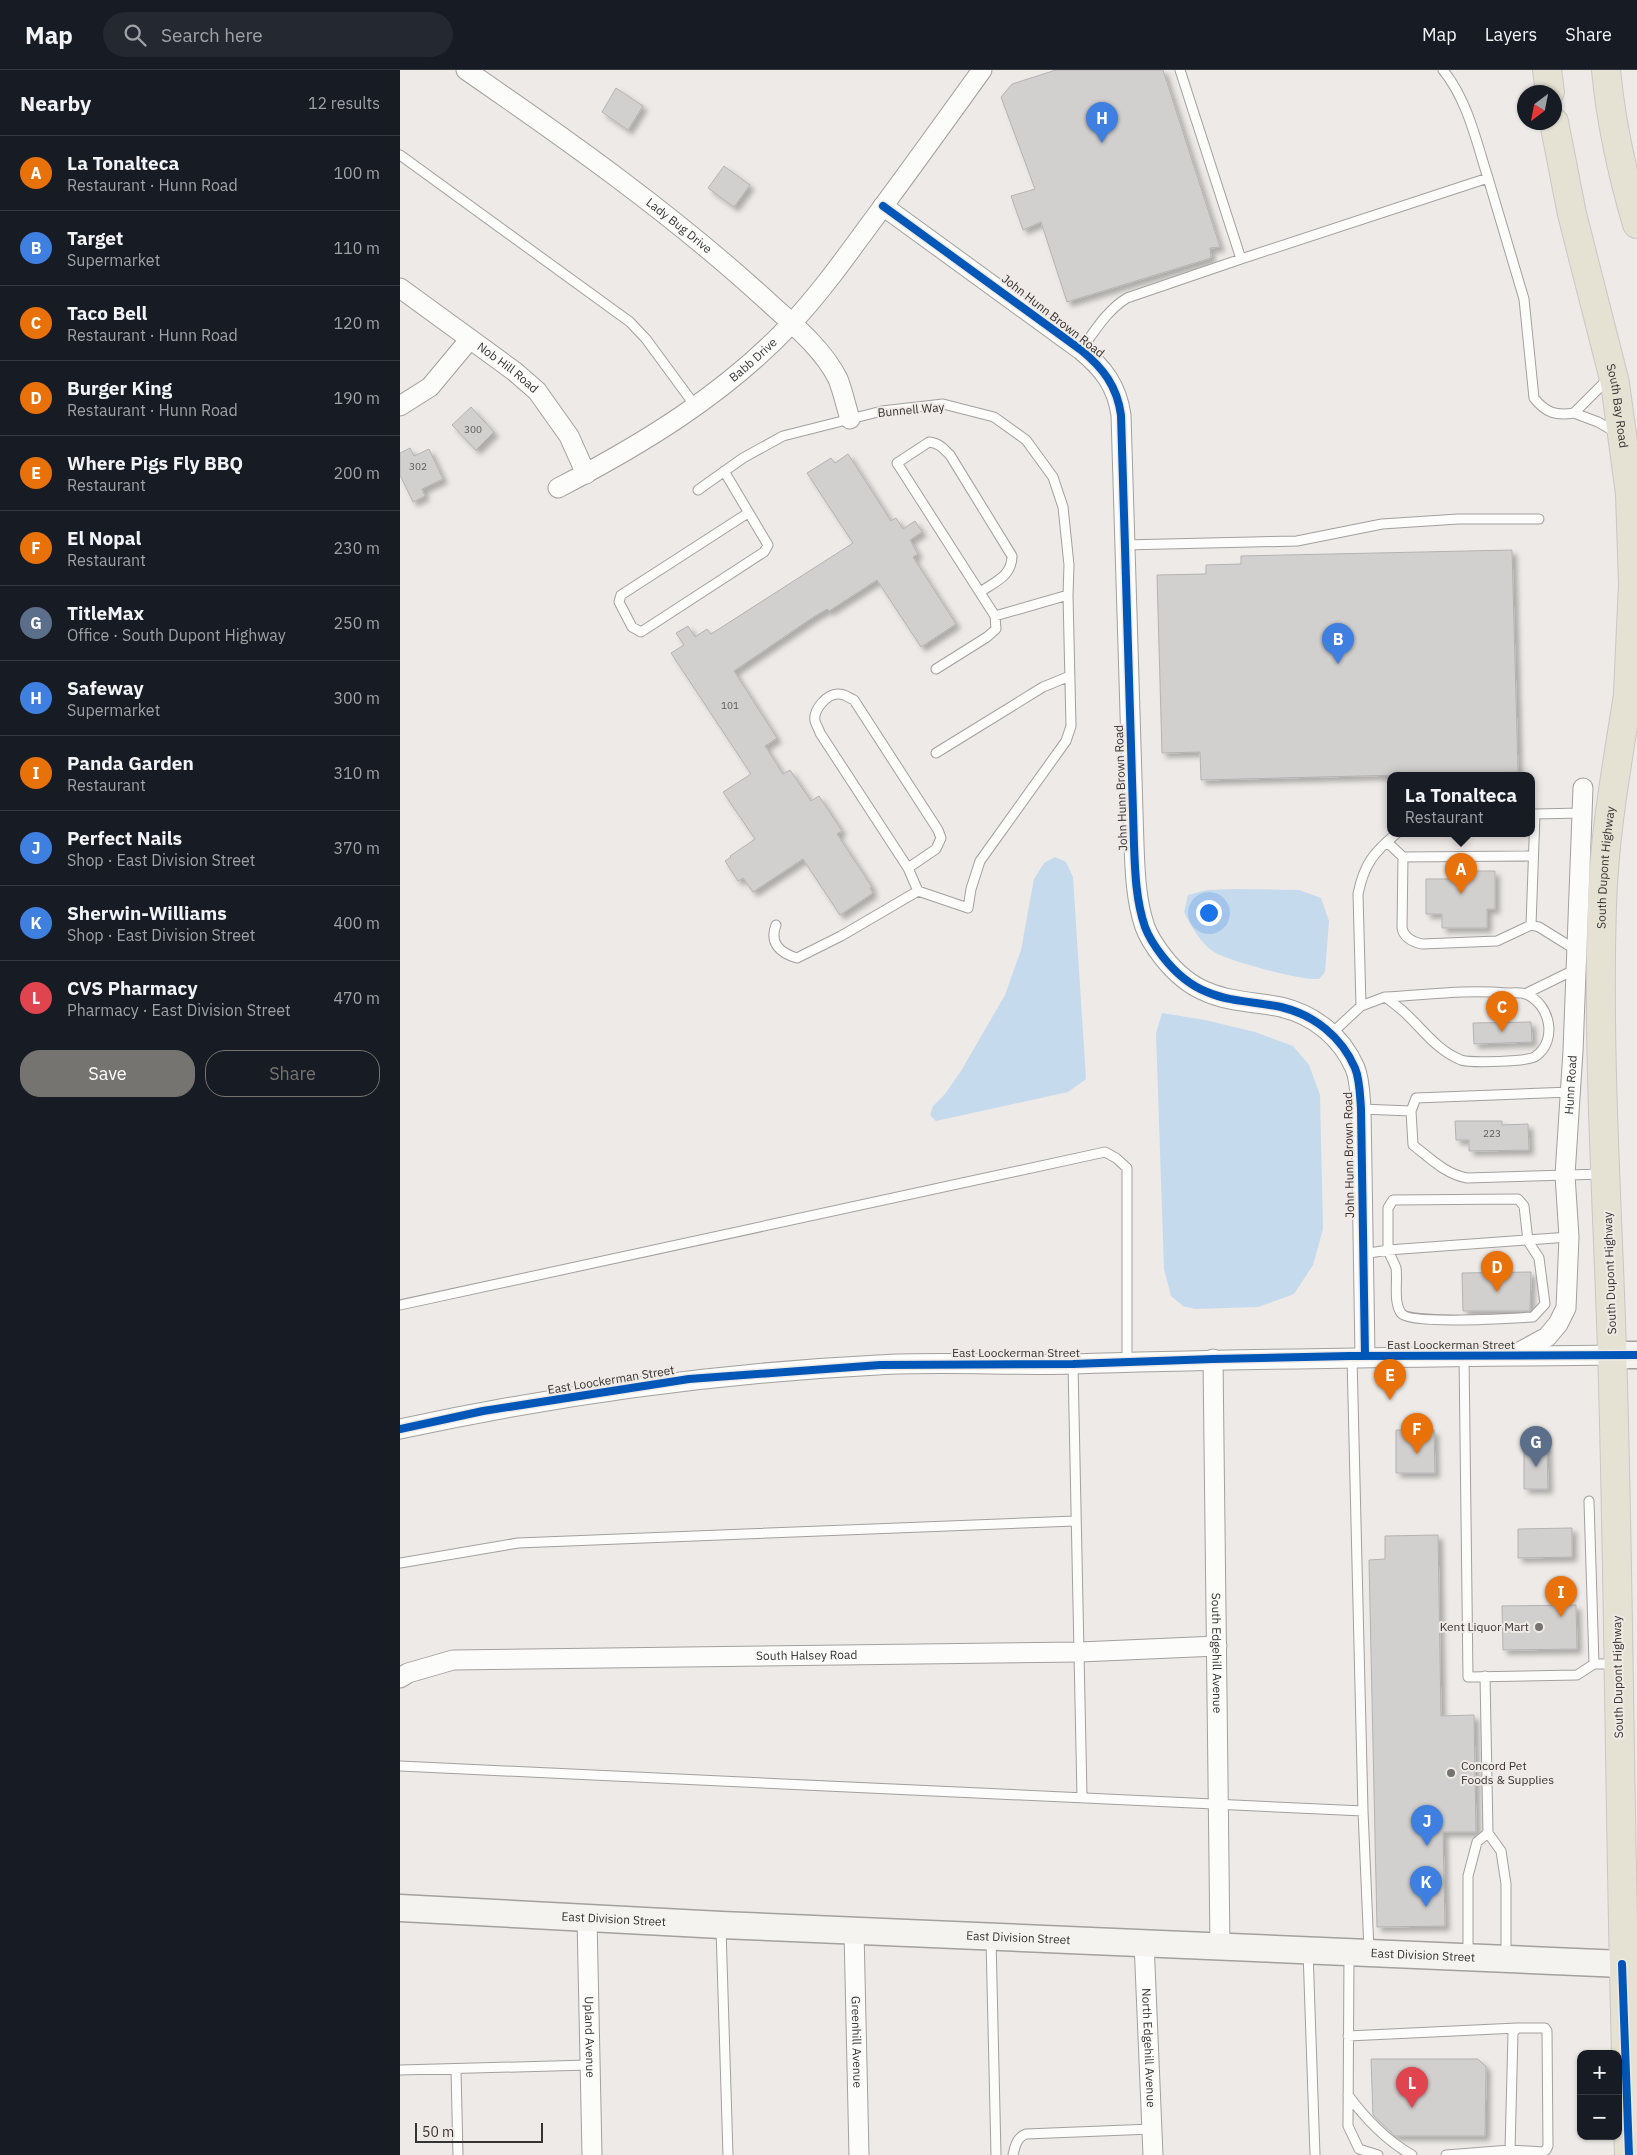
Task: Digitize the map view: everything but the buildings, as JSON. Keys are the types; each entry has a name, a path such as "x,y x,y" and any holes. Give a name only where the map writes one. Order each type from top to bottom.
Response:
{"highway":[{"path":"1547,70 1549,85"},
{"path":"1596,70 1610,115 1622,174 1637,224"},
{"path":"1606,70 1610,115"},
{"name":"South Bay Road","path":"1556,130 1572,214 1612,374 1630,494 1634,584 1632,685"},
{"name":"South Dupont Highway","path":"1629,2155 1630,1965 1606,1664 1625,1355 1606,1174 1602,1043 1602,906 1607,832 1632,685"}],"main road":[{"name":"East Division Street","path":"400,1908 721,1925 1144,1942 1630,1965"}],"street":[{"name":"Lady Bug Drive","path":"466,70 536,118 706,246 791,324 821,355 838,379 850,419"},
{"path":"884,206 982,70"},
{"name":"Babb Drive","path":"558,488 652,436 696,407 771,344 828,281 884,206"},
{"name":"John Hunn Brown Road","path":"884,206 1096,362 1108,376 1119,400 1136,882 1146,929 1155,946 1169,965 1187,981 1206,992 1298,1012 1315,1020 1332,1034 1347,1053 1355,1069 1361,1109 1363,1254 1359,1356"},
{"name":"Nob Hill Road","path":"400,288 470,339 537,392 570,436 586,474"},
{"path":"400,406 430,387 470,339"},
{"name":"Hunn Road","path":"1513,1356 1547,1337 1558,1324 1566,1308 1569,1237 1565,1175 1571,1092 1583,788"},
{"name":"East Loockerman Street","path":"400,1429 484,1411 689,1379 880,1364 1073,1364 1359,1356 1625,1355"},
{"name":"South Edgehill Avenue","path":"1213,1359 1220,1947"},
{"name":"South Halsey Road","path":"400,1678 408,1673 453,1660 1080,1652 1217,1646"},
{"name":"Upland Avenue","path":"586,1918 592,2155"},
{"name":"Greenhill Avenue","path":"854,1930 859,2155"},
{"name":"North Edgehill Avenue","path":"1144,1942 1153,2155"}],"lane":[{"path":"1180,70 1241,259"},
{"path":"1444,70 1461,97 1488,178 1524,299 1534,398 1551,413 1561,415 1574,413 1598,422 1622,436"},
{"path":"400,155 630,322 646,339 696,407"},
{"path":"1081,350 1109,314 1126,298 1488,178"},
{"path":"1574,413 1612,374"},
{"name":"Bunnell Way","path":"698,490 742,458 783,436 882,411 943,404 994,417 1026,440 1053,477 1063,507 1069,565 1068,627 1071,726 1066,741 980,861 971,889 968,908 918,891"},
{"path":"936,669 996,628 994,616 980,592 897,463 929,442 943,447 950,455 1012,556 1010,571 980,592"},
{"path":"724,471 768,545 764,552 642,632 632,627 619,602 622,595 748,513"},
{"path":"1124,545 1297,542 1382,524 1458,519 1539,519"},
{"path":"994,616 1068,595"},
{"path":"936,753 1043,687 1070,676"},
{"path":"776,925 773,934 777,947 785,954 797,958 841,936 918,891 908,868 820,733 815,721 817,709 826,699 837,693 846,695 854,700 938,830 941,838 936,849 908,868"},
{"path":"1535,814 1582,813"},
{"path":"1361,1006 1358,894 1368,862 1392,837"},
{"path":"1531,925 1532,837"},
{"path":"1387,842 1403,857 1532,856"},
{"path":"1403,857 1402,928 1405,935 1416,942 1497,941 1531,925 1539,927 1577,959 1525,994"},
{"path":"1332,1034 1361,1006 1385,997 1488,991 1525,994 1540,1004 1547,1016 1549,1036 1545,1047 1534,1058 1499,1062 1462,1060 1436,1045 1403,1011 1385,997"},
{"path":"1571,1092 1416,1098 1410,1111 1413,1145 1446,1171 1466,1178 1606,1174"},
{"path":"1361,1109 1410,1111"},
{"path":"400,1305 1105,1152 1116,1158 1127,1168 1127,1361"},
{"path":"1518,1199 1524,1206 1528,1241 1539,1258 1545,1304 1533,1318 1481,1321 1448,1318 1415,1320 1404,1316 1400,1312 1396,1267 1388,1250 1388,1208 1393,1200 1518,1199"},
{"path":"1363,1254 1388,1250 1569,1237"},
{"path":"1359,1356 1363,1811 1359,1953 1348,2036 1348,2126 1359,2149 1378,2155"},
{"path":"1464,1356 1468,1677 1578,1675 1606,1664 1589,1501"},
{"path":"1073,1364 1082,1796"},
{"path":"400,1563 518,1543 1076,1521"},
{"path":"1485,1676 1488,1833 1501,1851 1506,1884 1506,1960"},
{"path":"400,1766 1082,1796 1363,1811"},
{"path":"1468,1957 1468,1876 1477,1842 1488,1833"},
{"path":"721,1925 728,2155"},
{"path":"991,1936 996,2155"},
{"path":"1308,1951 1315,2155"},
{"path":"1348,2036 1517,2028 1541,2028 1547,2031 1548,2146 1543,2152 1446,2155"},
{"path":"1510,2153 1513,2033 1517,2028"},
{"path":"400,2070 456,2070 589,2064"},
{"path":"456,2070 458,2155"},
{"path":"1348,2095 1361,2113 1399,2148 1412,2155"},
{"path":"1013,2155 1021,2136 1026,2134 1152,2129"}],"water":[{"path":"1055,857 1066,862 1073,877 1086,1079 1068,1092 936,1121 930,1115 933,1106 945,1094 961,1071 1005,995 1021,950 1034,879 1044,863"},
{"path":"1207,890 1299,890 1321,898 1329,921 1325,972 1319,979 1282,974 1223,956 1209,949 1193,929 1184,912 1188,895"},
{"path":"1162,1013 1205,1020 1255,1032 1293,1046 1309,1065 1320,1095 1323,1229 1313,1265 1294,1294 1258,1307 1195,1309 1183,1306 1171,1296 1164,1269 1156,1033"}],"cycle path":[{"path":"883,206 1081,350 1108,378 1116,395 1121,415 1135,866 1142,917 1145,927 1158,950 1188,982 1216,995 1234,1000 1281,1007 1305,1015 1325,1028 1334,1037 1342,1046 1355,1068 1359,1083 1361,1109 1365,1356"},
{"path":"400,1429 483,1411 689,1379 880,1365 1073,1364 1350,1356 1637,1355"},
{"path":"1622,1964 1629,2155"}],"place":[{"name":"Safeway","path":"1102,143"},
{"name":"Target","path":"1338,664"},
{"name":"La Tonalteca","path":"1461,894"},
{"name":"Taco Bell","path":"1502,1032"},
{"name":"Burger King","path":"1497,1292"},
{"name":"Where Pigs Fly BBQ","path":"1390,1400"},
{"name":"El Nopal","path":"1417,1454"},
{"name":"TitleMax","path":"1536,1467"},
{"name":"Panda Garden","path":"1561,1617"},
{"name":"Kent Liquor Mart","path":"1539,1627"},
{"name":"Concord Pet Foods & Supplies","path":"1451,1773"},
{"name":"Perfect Nails","path":"1427,1846"},
{"name":"Sherwin-Williams","path":"1426,1907"},
{"name":"CVS Pharmacy","path":"1412,2108"}]}
